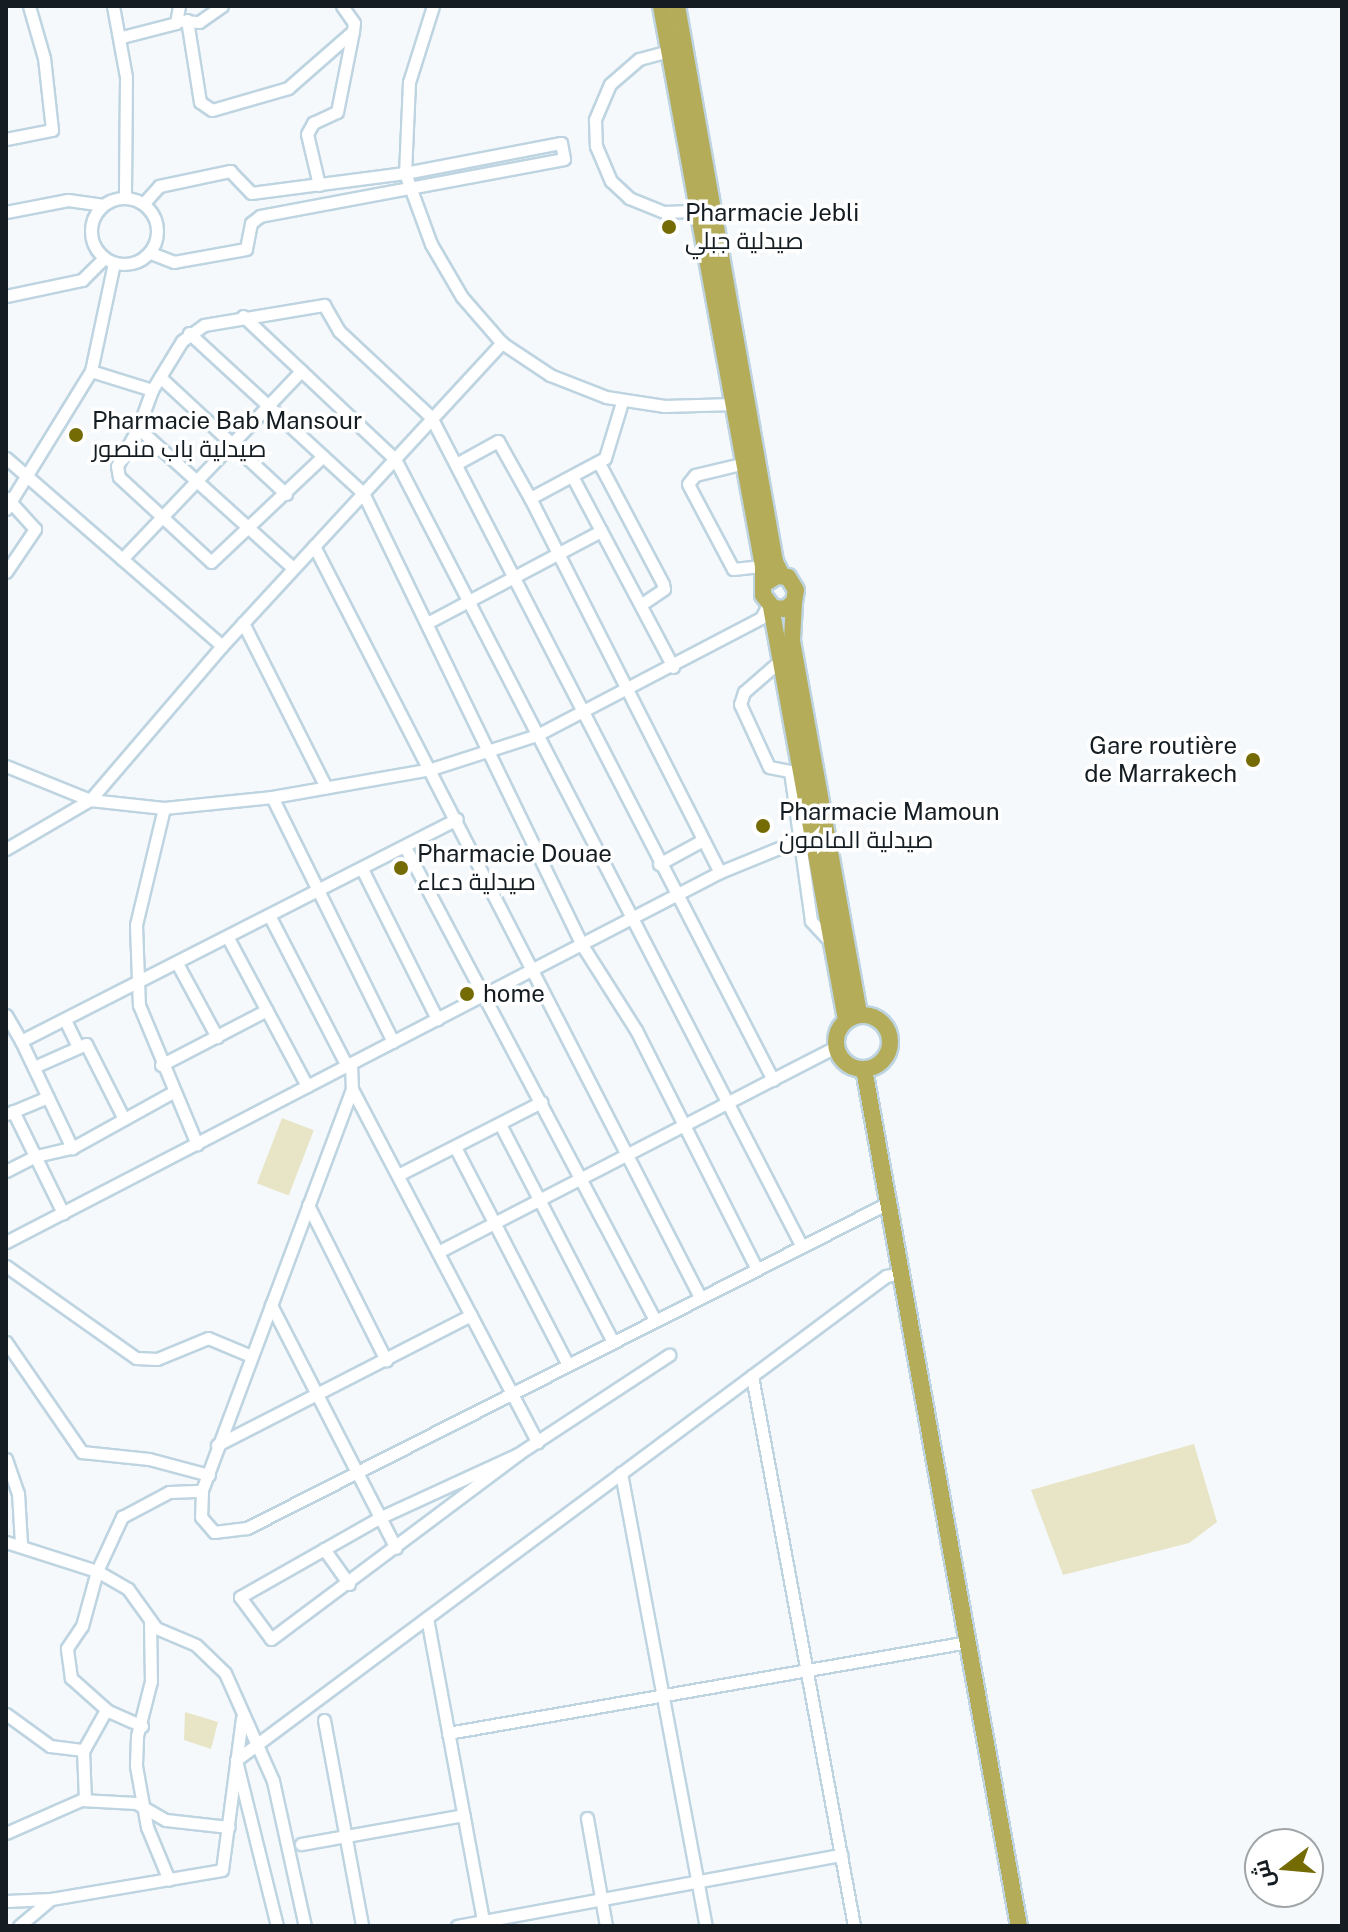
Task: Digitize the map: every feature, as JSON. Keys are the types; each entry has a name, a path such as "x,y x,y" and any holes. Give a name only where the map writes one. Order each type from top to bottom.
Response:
{"highway":[{"path":"661,6 745,463 764,584 783,658 806,835 852,1017"},
{"path":"677,6 775,562 782,576 795,585 792,641 852,1017 836,1047 848,1064 870,1067 888,1053 889,1031 873,1016 852,1017"},
{"path":"764,584 782,576"},
{"path":"770,606 785,609 794,602"},
{"path":"870,1067 888,1203 1019,1926"}],"street":[{"path":"6,139 52,130 44,58 29,6"},
{"path":"113,6 122,37 129,156 125,197"},
{"path":"179,6 200,102 212,110 288,88 353,31"},
{"path":"122,37 181,22 199,22 222,6"},
{"path":"319,185 307,134 313,123 337,112 354,23 342,6"},
{"path":"431,7 409,82 405,173 431,244 462,297 502,343 550,375 622,402 734,404"},
{"path":"669,51 639,59 610,84 598,107 596,146 611,181 629,198 664,212 698,211"},
{"path":"143,204 159,186 230,171 249,193 405,173 561,143 564,159 412,191 255,217 246,249 174,262 150,253"},
{"path":"6,212 68,200 102,205 125,197 143,204 157,232 150,253 134,263 109,261 82,280 6,296"},
{"path":"6,572 35,529 8,503 29,478 91,371 109,261 90,232 102,205"},
{"path":"323,456 250,529 211,562 160,517 117,472 152,390 189,333 243,316 324,305 339,331 431,417 516,578 675,896 773,1080"},
{"path":"243,316 395,459 801,1245"},
{"path":"189,333 363,493 492,753 582,945 636,1030 755,1266"},
{"path":"6,849 90,800 222,646 502,343"},
{"path":"91,371 152,390"},
{"path":"122,559 301,371"},
{"path":"160,377 286,494"},
{"path":"530,498 599,463 611,449 622,402"},
{"path":"138,428 293,568"},
{"path":"456,464 498,441 628,688 701,841 720,872"},
{"path":"6,458 222,646"},
{"path":"599,463 663,584 664,589 642,604"},
{"path":"745,463 695,475 688,484 733,569 763,566"},
{"path":"572,476 673,667"},
{"path":"427,623 601,531"},
{"path":"314,546 535,968 699,1295"},
{"path":"6,766 90,800 164,808 272,797 431,769 492,753 537,735 673,667 761,618 770,606"},
{"path":"243,623 326,787"},
{"path":"6,1242 720,872 806,835 790,771 769,767 739,700 783,658"},
{"path":"272,797 393,1042"},
{"path":"164,808 138,914 139,1005 161,1065 197,1144"},
{"path":"21,1041 178,965 457,819"},
{"path":"659,864 701,841"},
{"path":"405,847 654,1318"},
{"path":"362,869 437,1019"},
{"path":"270,917 349,1065 352,1089 537,1442"},
{"path":"228,938 307,1086"},
{"path":"178,965 217,1037"},
{"path":"161,1065 267,1010"},
{"path":"6,1015 72,1148"},
{"path":"65,1020 77,1045"},
{"path":"34,1067 77,1045 88,1046 124,1119"},
{"path":"438,1252 836,1047"},
{"path":"352,1089 202,1491 201,1517 214,1532 228,1533 354,1473 755,1266 888,1203"},
{"path":"6,1171 36,1156 72,1148 173,1092"},
{"path":"48,1097 9,1113 36,1156 63,1213"},
{"path":"398,1175 541,1102"},
{"path":"500,1124 612,1340"},
{"path":"455,1147 567,1363"},
{"path":"308,1205 386,1360"},
{"path":"6,1266 136,1358 157,1359 208,1338 251,1356"},
{"path":"236,1760 886,1276 901,1273"},
{"path":"271,1305 354,1473 396,1548"},
{"path":"217,1445 471,1315"},
{"path":"6,1342 82,1452 149,1459 209,1475"},
{"path":"518,1454 379,1518 241,1595 268,1639 349,1584 518,1454 669,1355"},
{"path":"752,1376 854,1926"},
{"path":"6,1459 18,1493 21,1544"},
{"path":"621,1473 706,1926"},
{"path":"142,1726 106,1710 66,1668 67,1648 82,1626 97,1571 122,1517 169,1492 202,1491"},
{"path":"6,1542 21,1544 97,1571 133,1593 150,1620 212,1658 231,1683 242,1718 260,1744 285,1819 305,1926"},
{"path":"324,1549 349,1584"},
{"path":"427,1618 483,1924"},
{"path":"150,1620 151,1681 136,1766 141,1806 169,1880"},
{"path":"448,1733 968,1642"},
{"path":"85,1800 84,1750 106,1710"},
{"path":"6,1714 52,1747 84,1750"},
{"path":"6,1901 51,1899 222,1870 242,1718"},
{"path":"324,1720 362,1926"},
{"path":"236,1760 277,1926"},
{"path":"6,1833 85,1800 141,1806 166,1820 229,1827"},
{"path":"301,1844 463,1815"},
{"path":"587,1818 606,1926"},
{"path":"457,1926 483,1924 841,1855"},
{"path":"19,1926 51,1899"}],"shaded area":[{"path":"282,1118 314,1130 289,1196 257,1183"},
{"path":"1194,1444 1217,1522 1189,1543 1063,1575 1031,1490"},
{"path":"185,1712 218,1722 211,1749 184,1740"}],"place":[{"name":"Pharmacie Jebli صيدلية جبلي","path":"669,227"},
{"name":"Pharmacie Bab Mansour صيدلية باب منصور","path":"76,435"},
{"name":"Gare routière de Marrakech","path":"1253,760"},
{"name":"Pharmacie Mamoun صيدلية المامون","path":"763,826"},
{"name":"Pharmacie Douae صيدلية دعاء","path":"401,868"},
{"name":"home","path":"467,994"}]}
